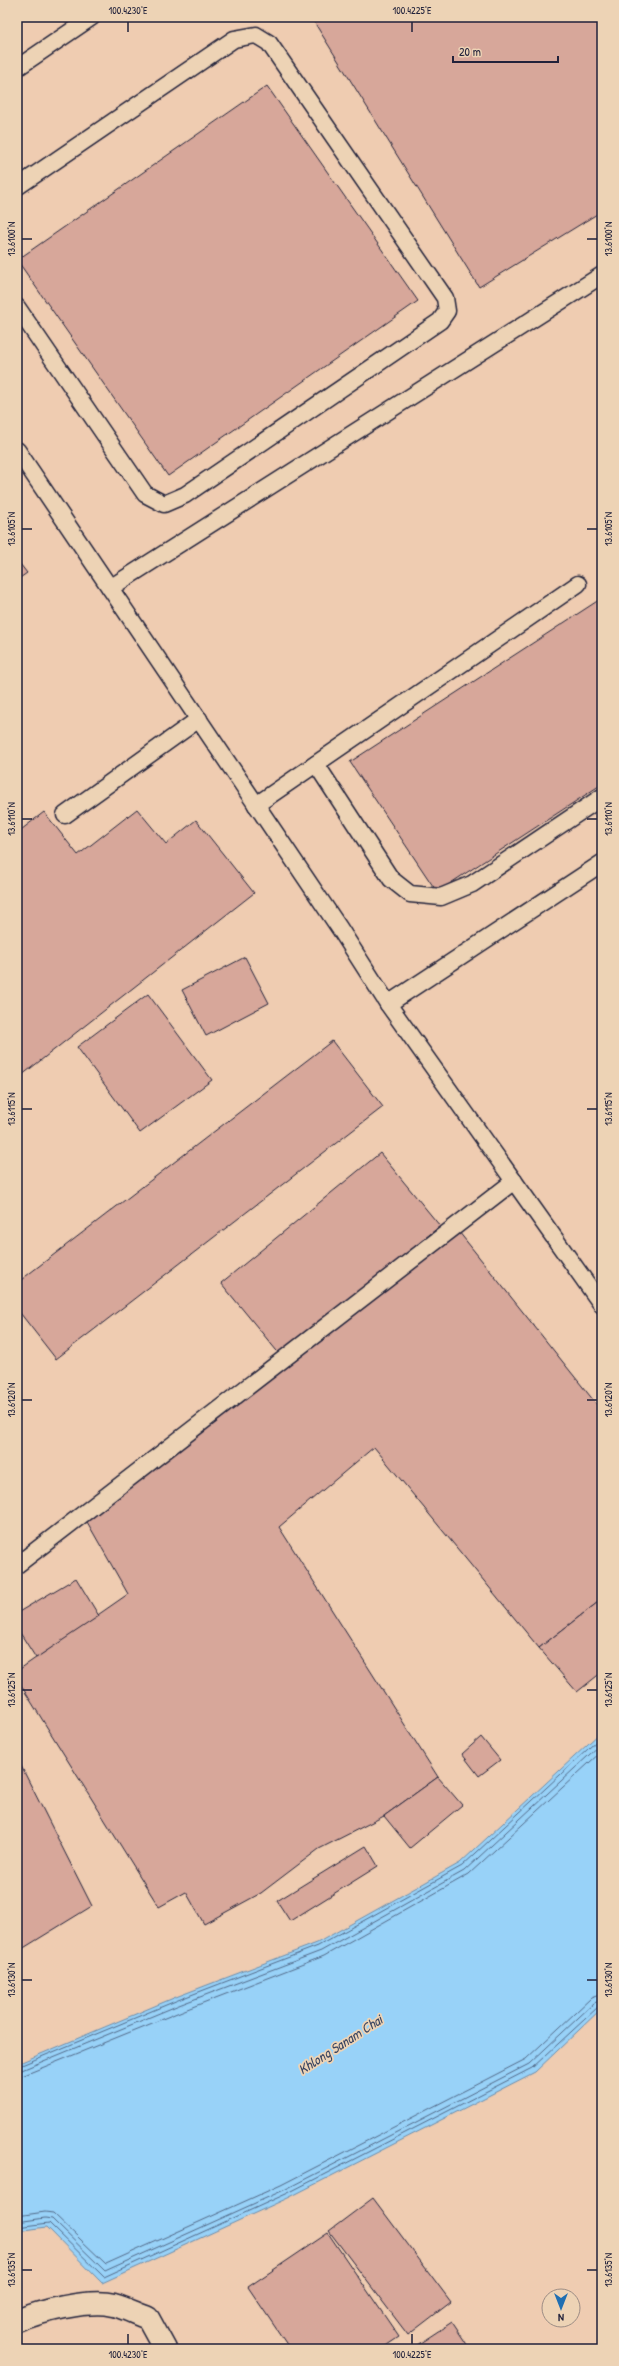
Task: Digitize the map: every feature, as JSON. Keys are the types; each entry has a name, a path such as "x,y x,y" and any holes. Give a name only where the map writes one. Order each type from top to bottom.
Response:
{"street":[{"path":"17,2321 35,2314 88,2305 113,2305 148,2318 165,2349"}],"lane":[{"path":"17,68 92,17"},
{"path":"17,186 234,39 256,35 269,43 444,298 447,311 440,321 191,490 164,504 145,494 17,307"},
{"path":"110,588 602,275"},
{"path":"17,450 199,719 388,1004 602,1305"},
{"path":"256,805 578,584"},
{"path":"65,815 199,719"},
{"path":"316,764 391,879 410,894 440,897 472,884 602,798"},
{"path":"388,1004 602,863"},
{"path":"17,1565 514,1181"}],"water":[{"name":"Khlong Sanam Chai","path":"602,1731 602,2008 535,2072 288,2198 102,2283 47,2227 17,2231 17,2064 176,1997 317,1943 460,1863"}],"building":[{"path":"311,17 602,17 602,211 479,287"},
{"path":"267,86 418,301 168,476 17,260"},
{"path":"17,560 27,573 17,580"},
{"path":"602,598 602,784 437,892 350,762"},
{"path":"137,809 166,844 196,820 254,893 17,1079 17,833 44,812 78,855"},
{"path":"245,957 269,1003 206,1036 182,990"},
{"path":"148,994 212,1080 140,1133 77,1047"},
{"path":"332,1041 383,1107 56,1359 17,1309 17,1283"},
{"path":"380,1153 440,1226 281,1356 221,1283"},
{"path":"459,1232 602,1411 602,1599 539,1648 374,1447 279,1527 438,1777 384,1816 319,1849 261,1893 204,1924 186,1892 159,1907 17,1679 17,1671 128,1594 86,1520"},
{"path":"76,1578 99,1616 36,1658 17,1628 17,1613"},
{"path":"602,1599 602,1672 577,1692 539,1648"},
{"path":"481,1737 500,1760 479,1776 462,1754"},
{"path":"17,1758 92,1906 17,1952"},
{"path":"438,1777 462,1805 410,1848 384,1816"},
{"path":"366,1846 378,1866 290,1921 277,1901"},
{"path":"373,2198 451,2302 408,2335 329,2231"},
{"path":"328,2233 399,2337 381,2349 290,2349 248,2287"},
{"path":"452,2322 470,2349 411,2349"}]}
